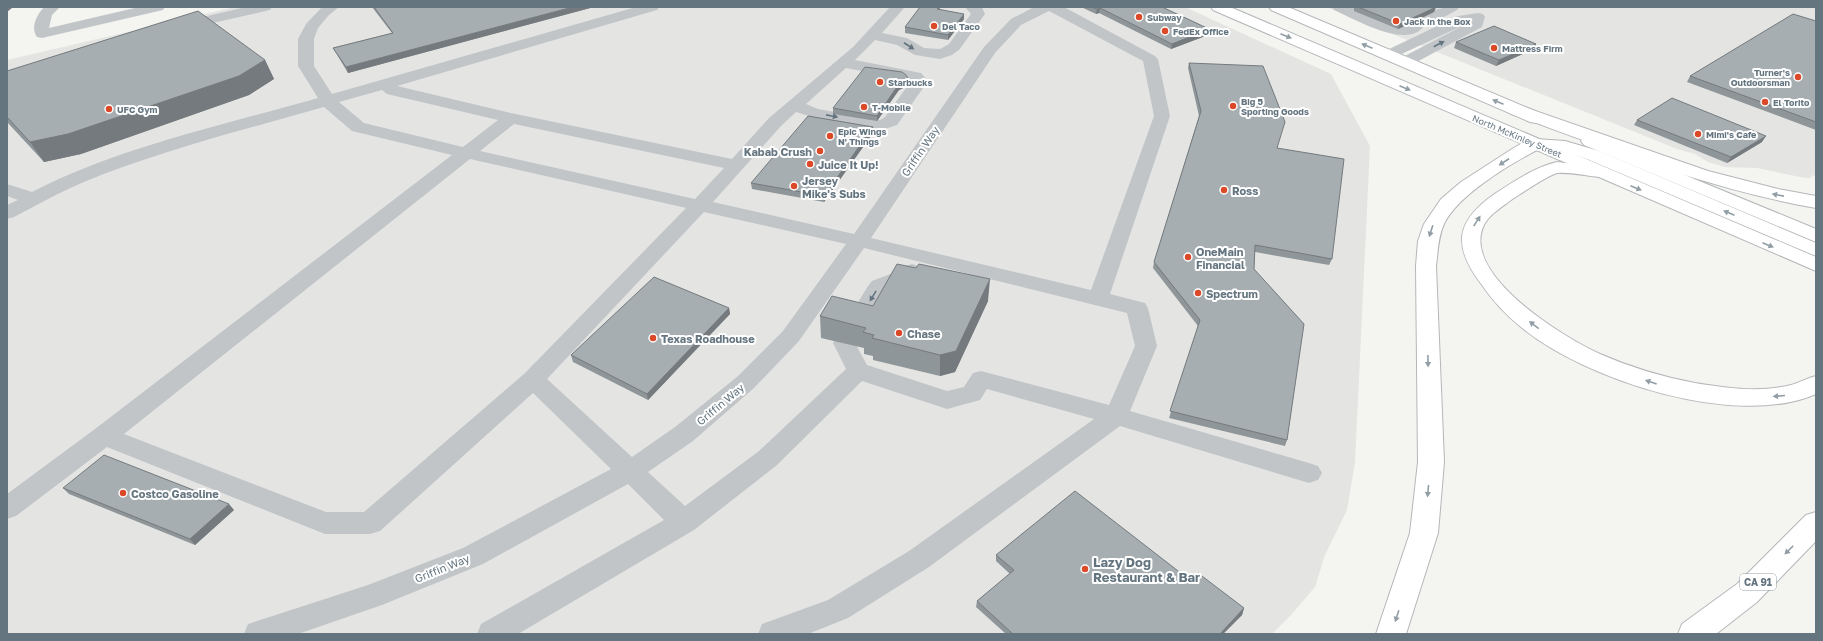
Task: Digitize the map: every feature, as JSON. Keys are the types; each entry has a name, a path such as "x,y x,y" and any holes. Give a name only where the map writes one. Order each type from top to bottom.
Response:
{"main road":[{"name":"North McKinley Street","path":"1218,7 1816,266"},
{"path":"1276,7 1816,236"},
{"path":"1515,109 1708,178 1768,194 1816,202"},
{"path":"1391,634 1424,533 1426,517 1431,462 1426,266 1428,240 1434,222 1442,209 1453,196 1509,159 1535,144 1562,146 1593,155 1816,250"},
{"path":"1600,172 1557,167 1549,169 1486,209 1474,224 1470,239 1474,258 1491,285 1512,308 1541,330 1580,354 1622,372 1659,384 1697,393 1748,398 1786,395 1816,384"},
{"name":"CA 91","path":"1693,634 1747,593 1816,523"}],"street":[{"path":"53,7 48,10 40,26 42,34 158,7"},
{"path":"165,30 265,7"},
{"path":"332,7 324,12 311,27 306,38 306,66 328,100 358,127 466,153 859,241 1137,308 1146,346 1116,416 919,558 838,609 773,634"},
{"path":"7,213 32,198 85,175 164,146 652,7"},
{"path":"104,436 325,523 370,522 533,379 699,206 775,122 843,63 898,7"},
{"path":"872,35 902,41 920,52 940,54 947,52 954,47 978,14 976,9 972,7"},
{"path":"1046,7 1150,59 1162,116 1098,299"},
{"name":"Griffin Way","path":"259,634 372,596 473,556 630,472 684,434 746,382 791,336 859,241 989,50 1016,22 1046,7"},
{"path":"1339,7 1396,31 1410,30 1452,7"},
{"path":"1388,55 1463,19 1478,17 1477,24 1405,62"},
{"path":"795,106 815,113 882,125 891,121 920,81 915,76 843,63"},
{"path":"385,84 393,91 511,118 736,165"},
{"path":"7,508 104,436 511,118"},
{"path":"7,190 32,198"},
{"path":"924,257 908,275 878,286 844,343 858,371 947,400 972,394 981,379 1116,416 1309,473"},
{"path":"492,634 684,522 768,458 858,371"},
{"path":"533,379 684,522"}],"shaded area":[{"path":"235,7 1185,7 1331,74 1370,146 1355,463 1347,510 1325,555 1315,587 1272,634 7,634 7,60"},
{"path":"1326,7 1816,7 1816,177 1812,175 1811,178 1805,178 1757,168 1725,167 1708,162 1695,154 1677,149"}],"building":[{"path":"374,7 573,7 346,67 333,48 393,33"},
{"name":"Del Taco","path":"920,7 940,7 937,9 964,14 948,35 905,27"},
{"path":"1092,7 1162,7 1209,29 1172,44 1100,8 1097,9"},
{"name":"Jack in the Box","path":"1358,7 1436,7 1400,24"},
{"name":"UFC Gym","path":"198,11 265,60 239,76 68,134 30,142 7,117 7,71"},
{"path":"1793,14 1816,21 1816,122 1690,76"},
{"name":"Mattress Firm","path":"1494,26 1536,44 1499,60 1456,42"},
{"path":"1189,63 1263,66 1285,122 1277,148 1344,159 1332,259 1255,245 1254,269 1304,324 1287,440 1170,411 1200,320 1154,262 1201,111"},
{"path":"865,67 902,72 908,78 905,82 899,84 877,116 833,108"},
{"name":"Mimi's Cafe","path":"1672,98 1766,136 1731,157 1637,120"},
{"path":"808,116 873,127 824,196 751,183"},
{"name":"Chase","path":"897,264 916,268 919,264 990,279 956,351 940,355 872,338 874,335 863,332 866,328 820,316 832,296 873,306"},
{"name":"Texas Roadhouse","path":"654,277 729,308 647,394 571,355"},
{"path":"104,455 229,504 190,539 63,488"},
{"name":"Lazy Dog Restaurant & Bar","path":"1075,491 1191,581 1198,573 1244,608 1220,634 1013,634 977,601 1014,570 996,555"}],"place":[{"name":"Subway","path":"1139,17"},
{"name":"Jack in the Box","path":"1396,21"},
{"name":"Del Taco","path":"934,26"},
{"name":"FedEx Office","path":"1165,31"},
{"name":"Mattress Firm","path":"1494,48"},
{"name":"Turner's Outdoorsman","path":"1798,77"},
{"name":"Starbucks","path":"880,82"},
{"name":"El Torito","path":"1765,102"},
{"name":"Big 5 Sporting Goods","path":"1233,106"},
{"name":"T-Mobile","path":"864,107"},
{"name":"UFC Gym","path":"109,109"},
{"name":"Mimi's Cafe","path":"1698,134"},
{"name":"Epic Wings N' Things","path":"830,136"},
{"name":"Kabab Crush","path":"820,151"},
{"name":"Juice It Up!","path":"810,164"},
{"name":"Jersey Mike's Subs","path":"794,186"},
{"name":"Ross","path":"1224,190"},
{"name":"OneMain Financial","path":"1188,257"},
{"name":"Spectrum","path":"1198,293"},
{"name":"Chase","path":"899,333"},
{"name":"Texas Roadhouse","path":"653,338"},
{"name":"Costco Gasoline","path":"123,493"},
{"name":"Lazy Dog Restaurant & Bar","path":"1085,569"}]}
